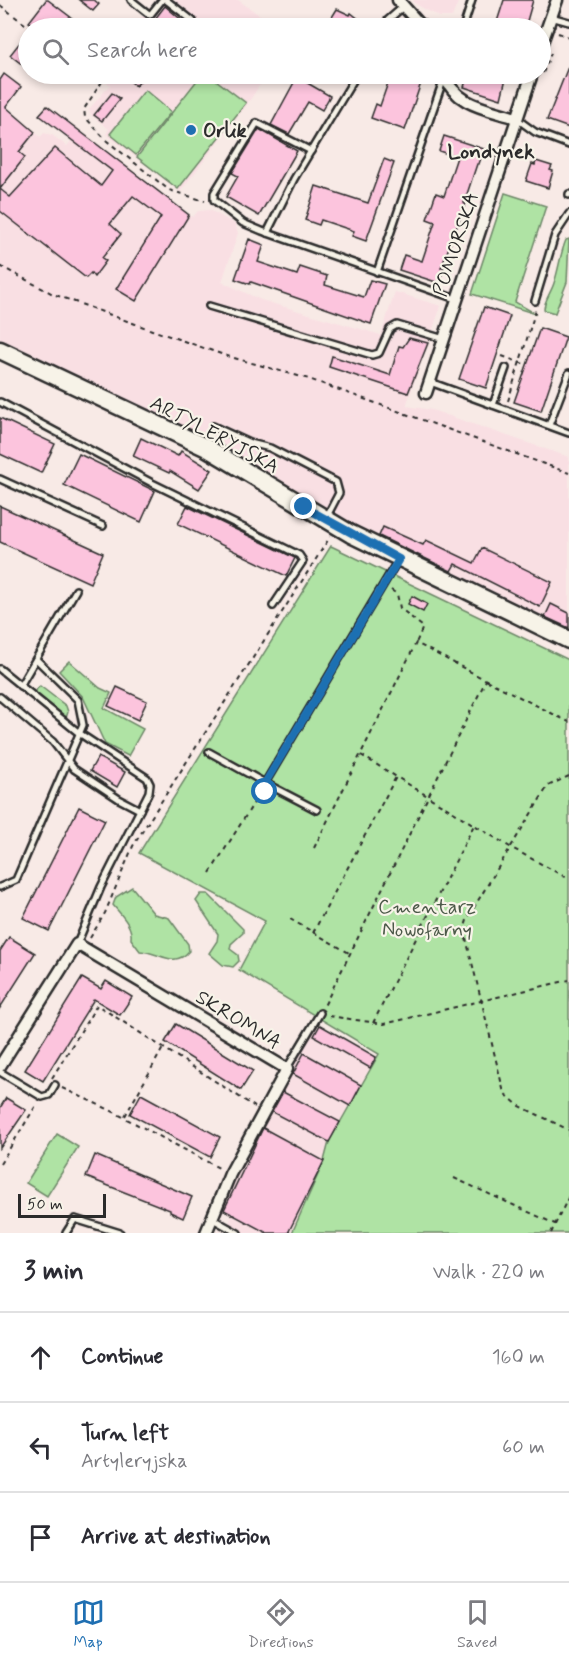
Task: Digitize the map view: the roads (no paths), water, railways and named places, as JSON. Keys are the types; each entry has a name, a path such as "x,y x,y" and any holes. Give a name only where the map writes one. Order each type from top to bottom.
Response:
{"main road":[{"name":"ARTYLERYJSKA","path":"0,350 207,448 324,520 399,559 569,640"}],"street":[{"path":"551,17 557,0"},
{"path":"401,3 414,18"},
{"path":"448,84 452,92 461,100 516,118"},
{"name":"POMORSKA","path":"428,388 528,84"},
{"path":"0,1066 77,944"},
{"name":"SKROMNA","path":"77,944 287,1068 230,1174 206,1233"}],"lane":[{"path":"131,0 150,15 162,0"},
{"path":"166,0 189,18"},
{"path":"466,18 472,0"},
{"path":"390,18 401,3"},
{"path":"551,17 569,22"},
{"path":"267,233 311,151 351,84"},
{"path":"377,272 441,84"},
{"path":"516,118 535,132 569,145"},
{"path":"311,151 257,123 214,193 214,200 243,223 267,233 456,299"},
{"path":"535,301 555,235 569,214"},
{"path":"209,306 372,355 379,352 390,329 397,325 444,339"},
{"path":"493,405 506,368"},
{"path":"549,425 569,373"},
{"path":"428,388 493,405 569,433"},
{"path":"0,402 152,483 299,555 303,561 273,606"},
{"path":"213,426 270,448 336,482 339,493 324,520"},
{"path":"0,479 103,526"},
{"path":"267,784 399,559"},
{"path":"20,686 76,590"},
{"path":"0,887 16,880 83,725 78,700 36,659"},
{"path":"0,669 80,733 147,778 150,784 149,792 101,887 77,944"},
{"path":"0,697 53,742 74,769 140,810"},
{"path":"209,752 317,810"},
{"path":"287,1068 320,1013"},
{"path":"0,1072 42,1097 49,1095 55,1085"},
{"path":"211,1218 238,1233"},
{"path":"66,1233 75,1219 120,1233"}],"place":[{"name":"Orlik","path":"191,130"}],"district":[{"name":"Londynek","path":"491,151"}],"park label":[{"name":"Cmentarz Nowofarny","path":"427,918"}]}
